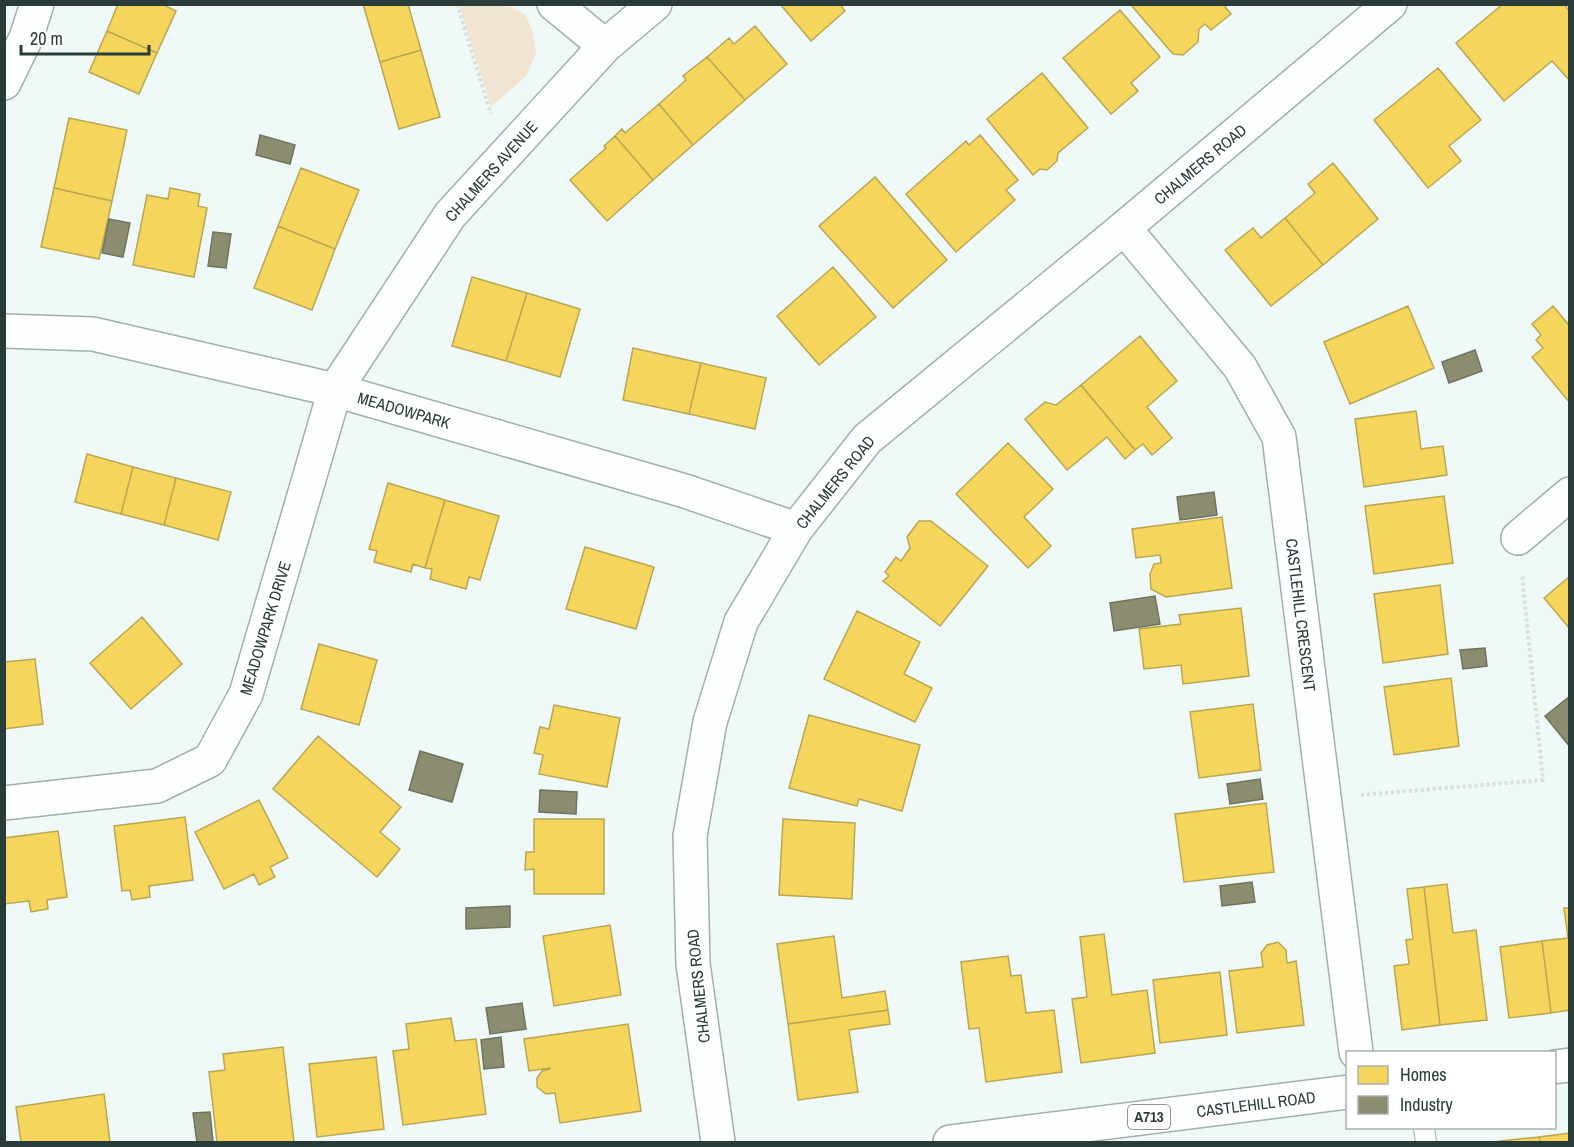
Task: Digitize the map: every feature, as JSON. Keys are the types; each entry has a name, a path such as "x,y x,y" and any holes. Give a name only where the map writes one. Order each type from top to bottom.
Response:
{"street":[{"path":"4,83 26,38 37,4"},
{"path":"554,4 605,46"},
{"name":"CHALMERS AVENUE","path":"335,390 450,215 605,46 655,4"},
{"name":"CHALMERS ROAD","path":"718,1143 693,964 690,836 710,722 741,622 796,530 867,439 1124,228 1390,4"},
{"name":"CASTLEHILL CRESCENT","path":"1124,228 1240,367 1279,437 1356,1051"},
{"name":"MEADOWPARK","path":"4,331 93,334 335,390 685,491 796,530"},
{"name":"MEADOWPARK DRIVE","path":"4,803 157,786 210,760 246,694 335,390"},
{"path":"1518,538 1569,494"},
{"name":"CASTLEHILL ROAD","path":"951,1143 1346,1092"}],"path":[{"path":"457,4 492,117 510,148"},
{"path":"1324,798 1543,780 1518,538"}],"shaded area":[{"path":"459,5 508,5 526,15 533,33 536,54 526,76 491,107"}],"building: Homes":[{"path":"118,4 162,4 176,11 157,53 107,31"},
{"path":"363,4 408,4 421,50 380,62"},
{"path":"780,4 840,4 845,11 811,41"},
{"path":"1229,4 1225,7 1231,14 1211,30 1205,24 1199,29 1198,42 1183,55 1173,54 1131,5"},
{"path":"1503,4 1564,4 1570,12 1570,81 1552,61 1504,101 1456,43"},
{"path":"1120,10 1160,57 1131,83 1138,91 1111,114 1063,58"},
{"path":"755,26 787,64 745,100 707,57 729,38 734,44"},
{"path":"107,31 157,53 139,94 89,72"},
{"path":"421,50 440,117 399,129 380,62"},
{"path":"707,57 745,100 693,145 659,104 686,80 683,76"},
{"path":"1438,68 1481,120 1449,146 1461,161 1428,188 1374,120"},
{"path":"1042,73 1088,128 1058,153 1057,161 1047,170 1040,169 1033,175 987,119"},
{"path":"659,104 693,145 653,180 615,136 622,129 625,133"},
{"path":"69,118 127,130 112,201 54,188"},
{"path":"980,135 1018,180 1006,190 1015,200 956,252 906,194 966,141 969,145"},
{"path":"615,136 653,180 607,221 570,180 606,148 604,146"},
{"path":"1333,163 1378,219 1323,265 1285,218 1315,193 1308,184"},
{"path":"301,168 359,190 335,249 278,226"},
{"path":"875,177 947,260 893,308 819,226"},
{"path":"54,188 112,201 99,259 41,247"},
{"path":"170,188 200,194 198,206 207,208 194,277 133,265 147,195 168,199"},
{"path":"1285,218 1323,265 1271,306 1225,250 1253,228 1261,238"},
{"path":"278,226 335,249 312,310 254,288"},
{"path":"833,267 876,317 819,365 777,316"},
{"path":"472,277 527,293 506,361 452,346"},
{"path":"527,293 580,309 560,377 506,361"},
{"path":"1408,306 1434,368 1350,404 1324,342"},
{"path":"1553,306 1568,324 1570,323 1570,403 1532,357 1543,348 1536,340 1541,335 1532,324"},
{"path":"1140,336 1177,381 1147,407 1172,438 1152,455 1143,444 1135,450 1081,385"},
{"path":"633,348 701,363 689,414 623,400"},
{"path":"701,363 766,378 755,429 689,414"},
{"path":"1081,385 1135,450 1125,459 1107,437 1067,470 1025,419 1045,402 1056,405"},
{"path":"1416,411 1421,449 1443,446 1447,475 1364,487 1355,419"},
{"path":"1008,443 1053,489 1024,517 1051,546 1028,568 956,494"},
{"path":"87,454 133,467 121,514 75,502"},
{"path":"133,467 176,478 164,525 121,514"},
{"path":"176,478 231,492 218,540 164,525"},
{"path":"388,483 445,500 425,568 413,564 411,572 374,562 377,551 369,549"},
{"path":"1444,496 1453,563 1374,574 1365,506"},
{"path":"445,500 499,516 480,580 469,577 466,589 430,579 432,569 425,568"},
{"path":"1222,517 1232,588 1166,597 1151,589 1150,574 1154,564 1161,563 1160,555 1136,558 1132,529"},
{"path":"919,521 931,521 988,566 940,626 883,581 889,576 885,572 896,557 901,561 910,548 907,537"},
{"path":"585,547 654,567 636,629 566,609"},
{"path":"1570,576 1570,629 1544,598"},
{"path":"1440,585 1448,654 1383,663 1374,594"},
{"path":"1241,608 1249,676 1183,684 1181,665 1144,669 1139,629 1181,624 1179,615"},
{"path":"857,611 920,642 904,674 932,688 915,722 824,679"},
{"path":"142,617 182,664 131,709 90,663"},
{"path":"319,644 377,660 359,725 301,709"},
{"path":"35,659 43,724 4,729 4,662"},
{"path":"1451,678 1459,746 1394,755 1384,687"},
{"path":"1253,704 1261,770 1199,778 1190,712"},
{"path":"554,705 620,718 607,787 539,774 543,755 534,753 540,727 549,729"},
{"path":"809,715 920,745 902,811 859,799 857,806 789,788"},
{"path":"318,736 401,807 380,832 400,849 377,877 273,789"},
{"path":"259,800 288,858 270,867 275,877 259,885 254,874 224,889 195,832"},
{"path":"1266,803 1274,872 1184,882 1175,814"},
{"path":"185,817 193,880 149,886 150,897 132,900 130,890 122,891 114,826"},
{"path":"534,819 604,819 604,894 534,894 534,869 525,870 526,852 534,852"},
{"path":"783,819 855,823 852,899 779,895"},
{"path":"58,831 67,897 47,900 48,909 31,912 29,901 4,904 4,838"},
{"path":"1447,884 1453,933 1476,930 1487,1020 1440,1025 1424,887"},
{"path":"1424,887 1440,1025 1402,1030 1394,966 1409,964 1406,940 1413,939 1407,889"},
{"path":"1564,908 1570,908 1570,1010 1551,1013 1542,941 1568,938"},
{"path":"610,925 621,995 554,1006 543,936"},
{"path":"1104,934 1112,995 1147,990 1155,1053 1081,1063 1072,999 1087,997 1080,937"},
{"path":"834,936 842,998 885,991 888,1010 788,1024 777,944"},
{"path":"1542,941 1551,1013 1509,1018 1500,947"},
{"path":"1278,942 1286,950 1287,963 1296,961 1304,1025 1237,1033 1229,971 1263,967 1261,953 1267,945"},
{"path":"1008,956 1011,976 1021,975 1026,1013 1054,1010 1062,1072 986,1082 979,1028 969,1029 961,962"},
{"path":"1220,972 1227,1035 1160,1043 1153,980"},
{"path":"888,1010 890,1024 849,1030 858,1092 798,1100 788,1024"},
{"path":"451,1018 455,1041 476,1039 486,1114 403,1125 393,1051 409,1049 406,1024"},
{"path":"628,1024 641,1111 560,1123 555,1093 546,1094 537,1087 537,1078 542,1071 550,1068 529,1071 524,1039"},
{"path":"283,1047 294,1142 217,1142 209,1072 225,1070 223,1054"},
{"path":"376,1057 384,1129 317,1137 309,1064"},
{"path":"104,1094 110,1142 21,1142 16,1107"},
{"path":"1570,1133 1570,1142 1540,1142 1539,1137"},
{"path":"1539,1137 1540,1142 1491,1142"}],"building: Industry":[{"path":"260,135 295,145 290,164 256,155"},
{"path":"109,219 130,223 123,257 102,253"},
{"path":"213,232 231,234 226,268 208,266"},
{"path":"1475,350 1482,371 1449,383 1442,362"},
{"path":"1214,492 1217,515 1180,520 1177,497"},
{"path":"1155,596 1160,624 1114,631 1110,603"},
{"path":"1485,648 1487,666 1463,669 1460,650"},
{"path":"1570,696 1570,747 1545,716"},
{"path":"420,751 463,764 452,802 409,790"},
{"path":"1260,779 1263,799 1230,804 1227,784"},
{"path":"540,790 577,792 576,814 539,812"},
{"path":"1252,882 1255,902 1222,906 1220,886"},
{"path":"510,906 510,927 466,929 466,908"},
{"path":"522,1003 526,1029 490,1034 486,1008"},
{"path":"501,1037 504,1067 484,1069 481,1040"},
{"path":"210,1112 213,1142 197,1142 193,1113"}]}
